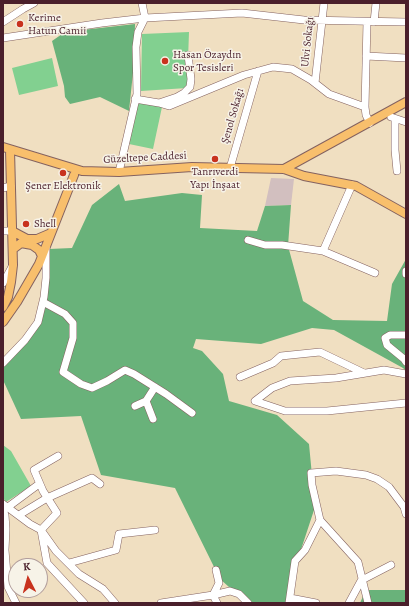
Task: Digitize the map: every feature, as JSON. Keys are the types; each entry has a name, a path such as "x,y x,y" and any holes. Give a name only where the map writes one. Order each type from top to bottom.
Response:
{"main road":[{"path":"284,169 406,102"},
{"name":"Güzeltepe Caddesi","path":"5,150 72,171 119,172 192,167 284,169"},
{"path":"3,307 8,297 13,265 12,231 5,150"},
{"path":"284,169 304,176 352,185 406,214"},
{"path":"3,322 31,279 42,256 72,171"},
{"path":"12,231 27,239 37,239 51,233"},
{"path":"13,249 21,243 32,245 39,250 42,256"}],"street":[{"path":"3,22 20,6 34,3"},
{"path":"119,172 137,94 136,47 138,32 144,18 142,3"},
{"name":"Ulvi Sokağı","path":"315,83 324,3"},
{"path":"370,123 366,115 365,107 366,56 370,22 376,3"},
{"path":"3,38 102,22 144,18 242,13 322,20 406,22"},
{"path":"159,103 177,97 190,87 191,79 188,55"},
{"path":"366,56 406,58"},
{"path":"135,99 169,106 244,75 273,67 292,68 329,94 365,107"},
{"name":"Şenol Sokağı","path":"230,168 258,71"},
{"path":"386,113 395,119 406,122"},
{"path":"395,119 397,171"},
{"path":"323,251 352,185"},
{"path":"3,231 12,231"},
{"path":"248,240 265,245 288,245 323,251 376,273"},
{"path":"3,363 25,340 38,322 43,302 46,278 46,244"},
{"path":"3,283 13,265"},
{"path":"43,302 65,314 73,323 73,338 63,372 81,384 92,388 125,370 155,387 192,413"},
{"path":"406,335 390,335 385,338 387,345 406,362"},
{"path":"240,377 273,364 281,356 320,352 364,373"},
{"path":"406,374 384,370 336,378 290,381 272,388 255,401 285,411 327,411 406,403"},
{"path":"136,406 146,401 155,387"},
{"path":"146,401 153,419"},
{"path":"40,530 58,513 39,484 34,470 58,456"},
{"path":"368,603 358,562 320,520 312,485 311,473 336,471 366,475 377,479 389,487 405,511"},
{"path":"19,515 47,498 92,478 100,484"},
{"path":"5,507 39,484"},
{"path":"405,511 406,500"},
{"path":"5,507 40,530 56,551 70,563 79,574 103,589 115,603"},
{"path":"5,507 6,529 4,549 8,587 16,603"},
{"path":"316,603 289,601 295,561 305,550 320,520"},
{"path":"40,530 47,564 84,603"},
{"path":"70,563 116,550 119,534 155,530"},
{"path":"349,603 362,579 391,565"},
{"path":"213,595 219,583 216,570"},
{"path":"161,603 230,591 238,594 248,603"},
{"path":"213,595 217,603"}],"shaded area":[{"path":"271,178 294,179 291,205 265,206"}],"green space":[{"path":"135,24 134,63 129,111 100,97 70,104 65,97 64,86 52,41 65,32"},
{"name":"Hasan Özaydın Spor Tesisleri","path":"189,32 187,88 141,91 142,34"},
{"path":"52,58 58,86 19,95 12,68"},
{"path":"137,102 162,107 153,149 129,144"},
{"path":"119,184 125,201 182,193 202,195 200,228 257,231 265,206 291,205 288,246 303,301 333,320 387,321 392,284 406,259 406,371 334,330 312,328 261,344 196,339 193,348 202,351 223,374 229,401 277,415 309,444 315,507 290,583 295,603 247,603 220,579 175,488 101,475 81,416 21,419 3,380 3,361 42,320 49,249 72,248 92,205"},
{"path":"3,445 11,451 31,486 6,502 3,498"},
{"path":"366,590 406,590 406,603 360,603"}],"place":[{"name":"Kerime Hatun Camii","path":"20,24"},
{"name":"Hasan Özaydın Spor Tesisleri","path":"165,61"},
{"name":"Tanrıverdi Yapı İnşaat","path":"215,159"},
{"name":"Şener Elektronik","path":"63,173"},
{"name":"Shell","path":"26,224"}]}
